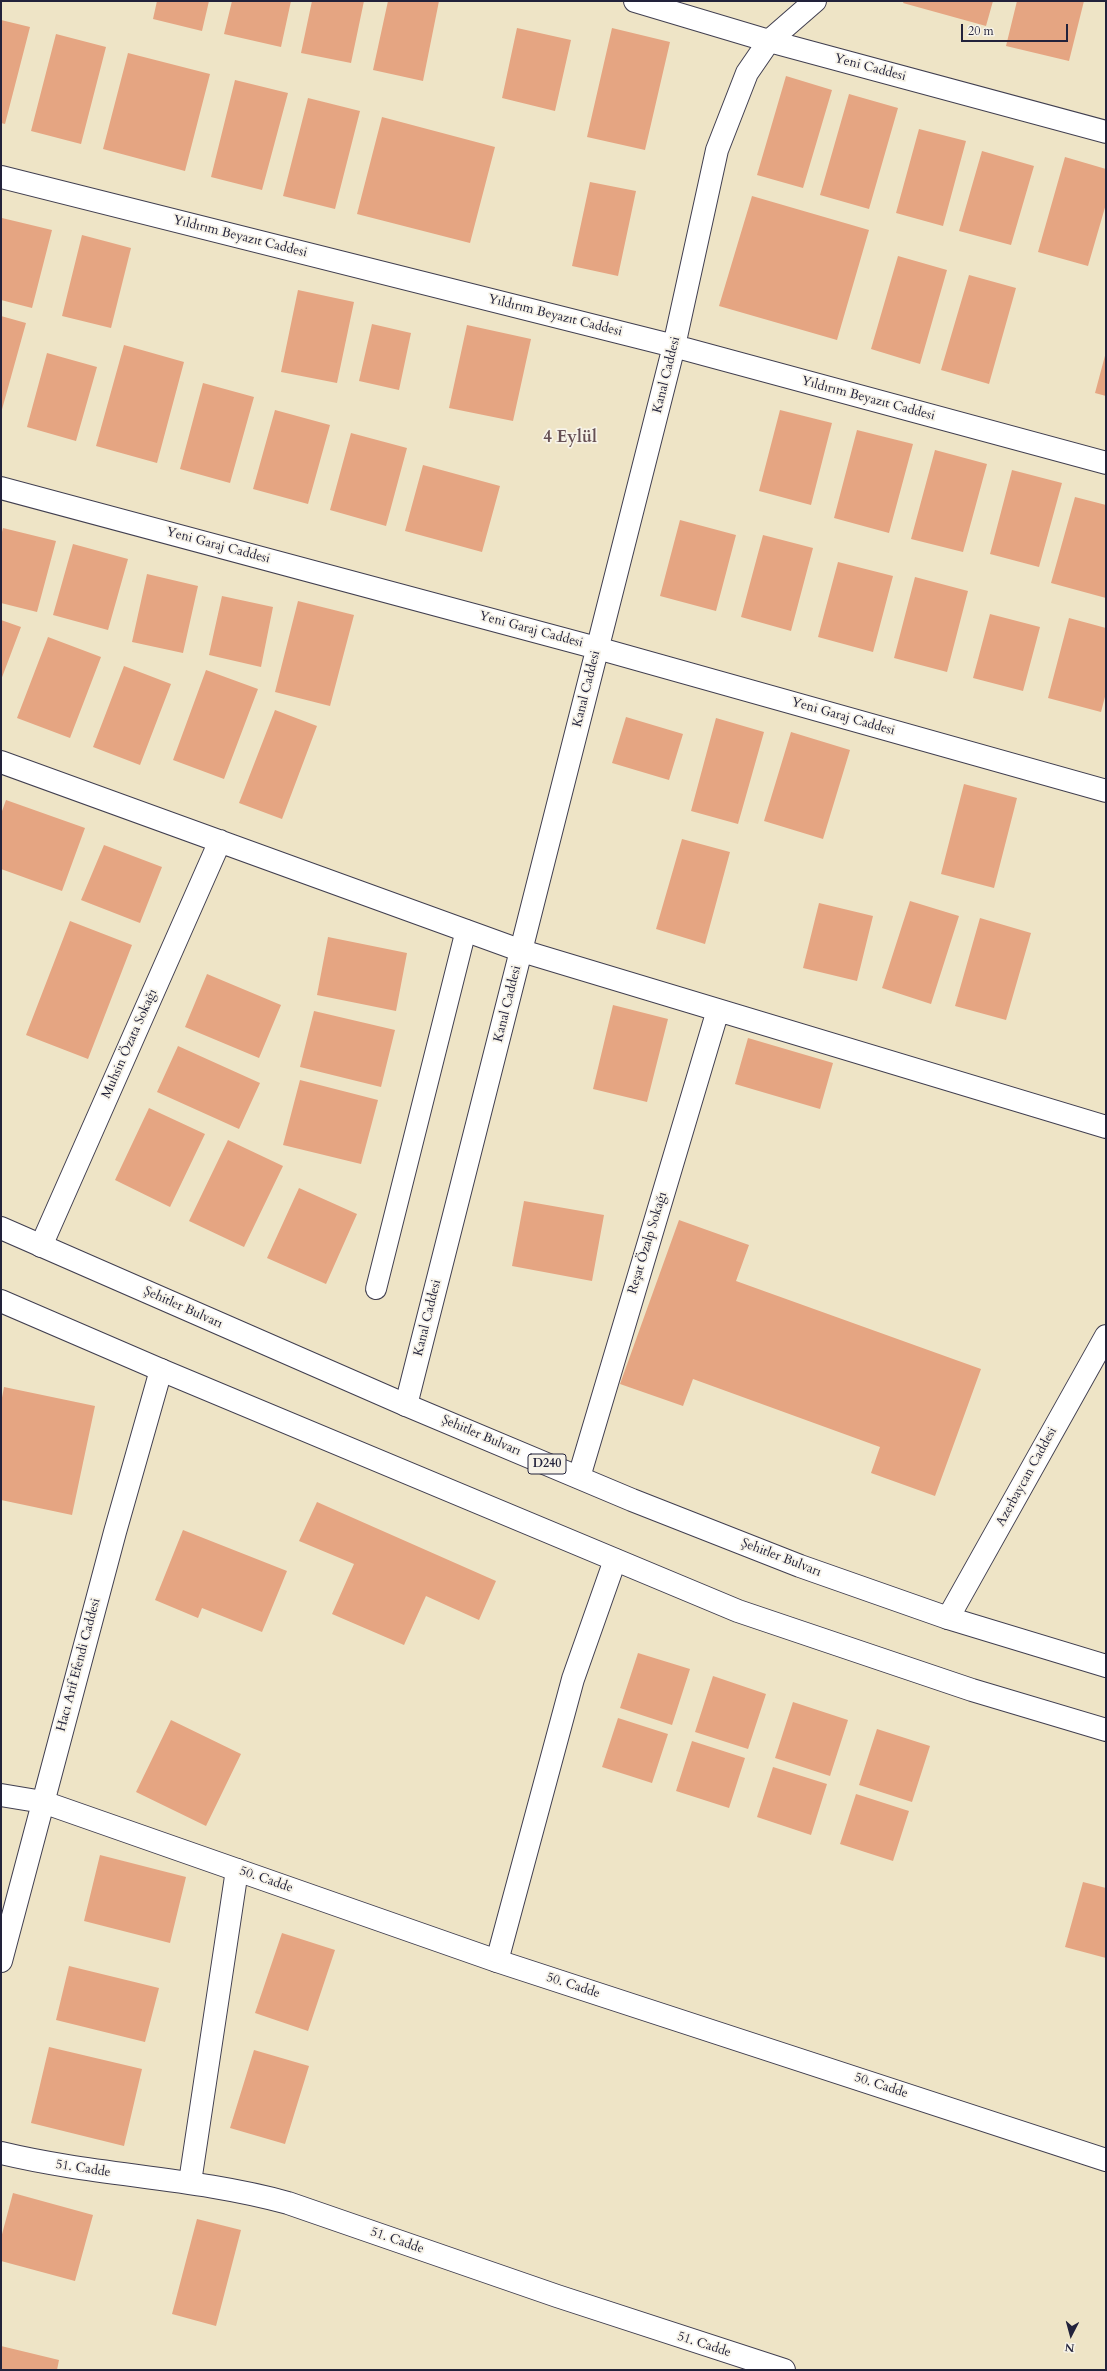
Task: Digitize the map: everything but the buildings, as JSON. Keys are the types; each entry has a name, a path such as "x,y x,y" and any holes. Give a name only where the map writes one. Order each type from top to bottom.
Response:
{"street":[{"name":"Yeni Caddesi","path":"635,1 769,41 1106,132"},
{"name":"Kanal Caddesi","path":"406,1404 674,346 717,150 747,73 769,41 815,1"},
{"name":"Yıldırım Beyazıt Caddesi","path":"1,177 674,346 1106,463"},
{"name":"Yeni Garaj Caddesi","path":"1,488 597,648 1106,792"},
{"path":"1,762 522,950 1106,1128"},
{"name":"Muhsin Özata Sokağı","path":"41,1246 220,841"},
{"name":"Reşat Özalp Sokağı","path":"579,1477 718,1010"},
{"name":"Şehitler Bulvarı","path":"1,1228 406,1404 579,1477 800,1566 948,1618 1106,1666"},
{"path":"1,1301 161,1370 738,1611 972,1690 1106,1730"},
{"name":"Azerbaycan Caddesi","path":"948,1618 1106,1336"},
{"name":"Hacı Arif Efendi Caddesi","path":"1,1961 161,1370"},
{"path":"497,1961 573,1679 615,1560"},
{"name":"50. Cadde","path":"1,1794 43,1802 497,1961 1106,2160"},
{"path":"190,2182 237,1870"},
{"name":"51. Cadde","path":"1,2153 82,2170 190,2182 246,2191 288,2203 557,2296 784,2370"}],"lane":[{"path":"376,1289 466,930"}],"district":[{"name":"4 Eylül","path":"570,438"}]}
